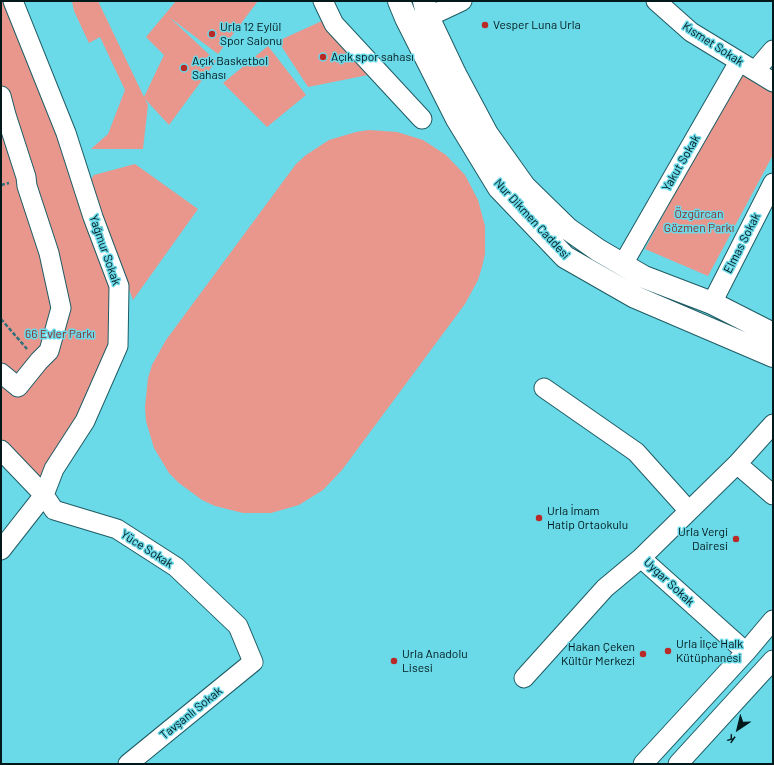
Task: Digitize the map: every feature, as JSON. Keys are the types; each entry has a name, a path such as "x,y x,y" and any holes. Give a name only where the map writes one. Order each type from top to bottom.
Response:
{"main road":[{"name":"Nur Dikmen Caddesi","path":"399,1 406,18 457,119 499,188 565,257 635,297 773,356"},
{"name":"Nur Dikmen Caddesi","path":"426,9 455,74 487,134 524,186 568,229 598,250 644,277 712,303 773,334"}],"street":[{"name":"Yağmur Sokak","path":"1,551 44,495 54,470 85,421 118,346 119,286 66,133 13,1"},
{"path":"323,1 334,24 422,119"},
{"path":"426,9 462,1"},
{"name":"Kısmet Sokak","path":"656,1 690,32 773,82"},
{"name":"Yakut Sokak","path":"623,264 747,66 773,50"},
{"path":"1,96 26,177 27,186 49,253 61,308 49,351 38,361 18,387 1,373"},
{"name":"Elmas Sokak","path":"712,303 773,183"},
{"path":"544,388 636,452 689,511"},
{"name":"Uygar Sokak","path":"746,652 641,558 737,464 773,424"},
{"name":"Yüce Sokak","path":"1,450 44,495 54,510 117,529 176,567 238,626 253,662"},
{"path":"737,464 773,495"},
{"path":"524,678 605,588 641,558"},
{"path":"643,764 746,652 773,620"},
{"path":"678,764 773,660"},
{"name":"Tavşanlı Sokak","path":"128,764 253,662"}],"path":[{"path":"1,319 38,361"}],"green space":[{"name":"66 Evler Parkı","path":"13,1 119,286 118,346 44,495 1,450 1,2"},
{"path":"72,1 98,1 144,97 164,55 146,37 176,1 258,1 218,54 169,17 216,61 169,125 145,99 148,105 143,149 91,149 108,134 125,90 100,37 89,43 74,11"},
{"name":"Açık spor sahası","path":"324,20 373,74 308,87 278,41"},
{"path":"268,46 306,95 267,127 223,83"},
{"name":"Özgürcan Gözmen Parkı","path":"739,62 773,82 773,155 708,276 645,249 717,115"},
{"path":"369,130 397,132 423,140 446,155 465,175 478,200 485,226 485,254 478,280 465,304 342,470 323,490 299,505 271,513 243,513 215,506 202,500 179,483 169,473 154,448 146,421 145,407 148,378 152,365 166,340 296,164 306,155 329,140 356,132"},
{"path":"135,164 198,209 133,300 89,182 94,175"}],"place":[{"name":"Vesper Luna Urla","path":"485,25"},
{"name":"Urla 12 Eylül Spor Salonu","path":"212,34"},
{"name":"Açık spor sahası","path":"323,57"},
{"name":"Açık Basketbol Sahası","path":"184,68"},
{"name":"Urla İmam Hatip Ortaokulu","path":"539,518"},
{"name":"Urla Vergi Dairesi","path":"736,539"},
{"name":"Urla İlçe Halk Kütüphanesi","path":"668,651"},
{"name":"Hakan Çeken Kültür Merkezi","path":"643,654"},
{"name":"Urla Anadolu Lisesi","path":"394,661"}]}
